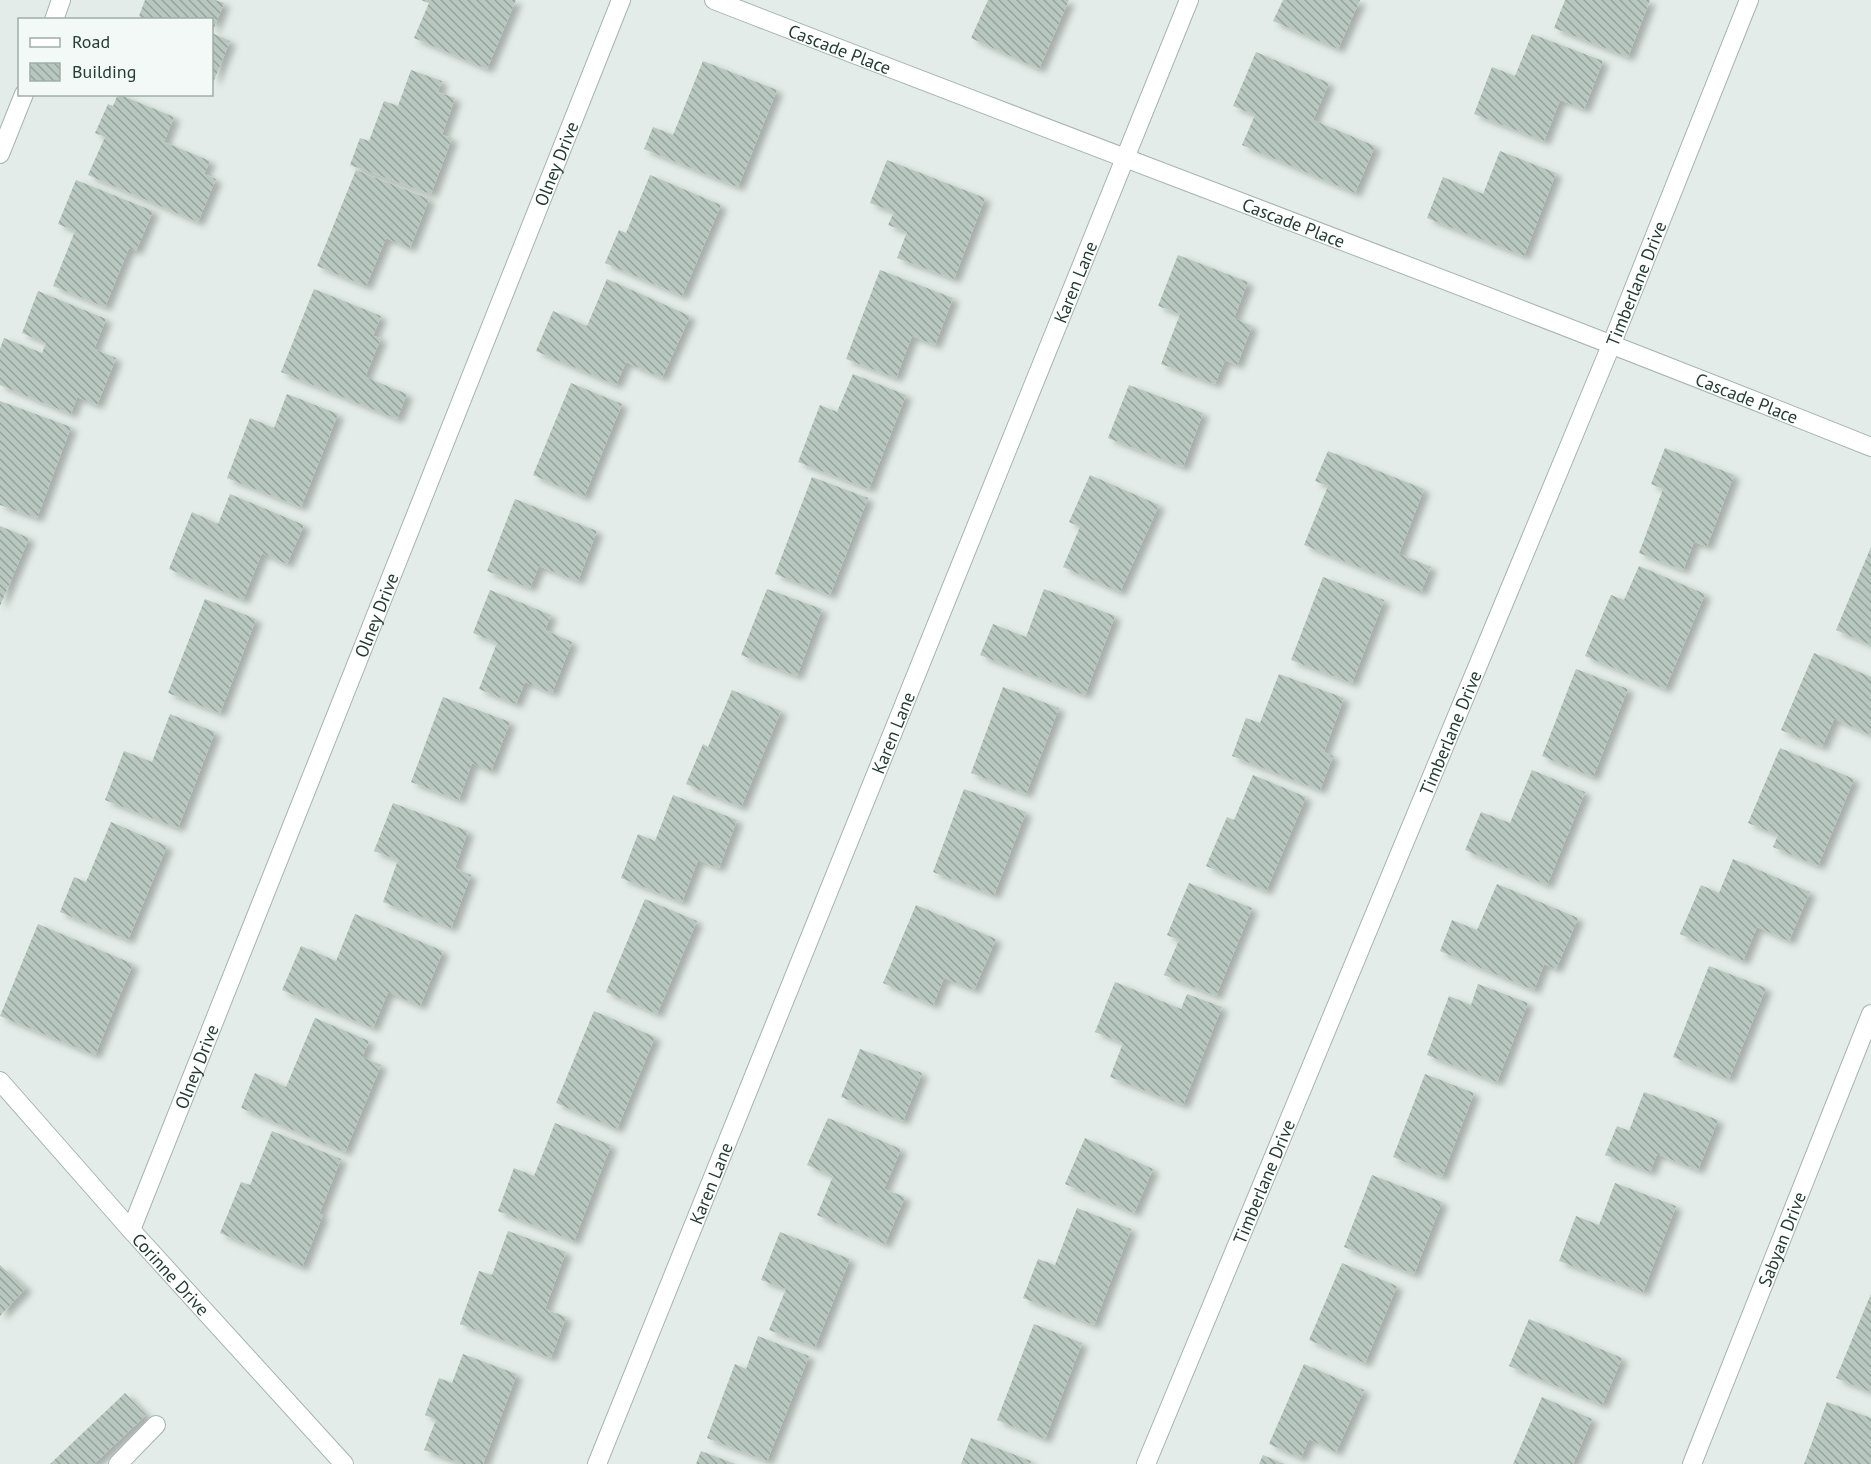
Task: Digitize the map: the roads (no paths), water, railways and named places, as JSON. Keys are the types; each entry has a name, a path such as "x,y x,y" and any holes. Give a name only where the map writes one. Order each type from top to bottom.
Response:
{"street":[{"path":"55,18 61,0"},
{"name":"Olney Drive","path":"131,1230 621,0"},
{"name":"Cascade Place","path":"714,0 1125,160 1612,343 1871,447"},
{"name":"Karen Lane","path":"597,1464 1189,0"},
{"name":"Timberlane Drive","path":"1146,1464 1612,343 1749,0"},
{"path":"0,154 23,96"},
{"name":"Sabyan Drive","path":"1692,1464 1871,1014"},
{"name":"Corinne Drive","path":"0,1081 131,1230 345,1464"},
{"path":"117,1464 156,1425"}]}
